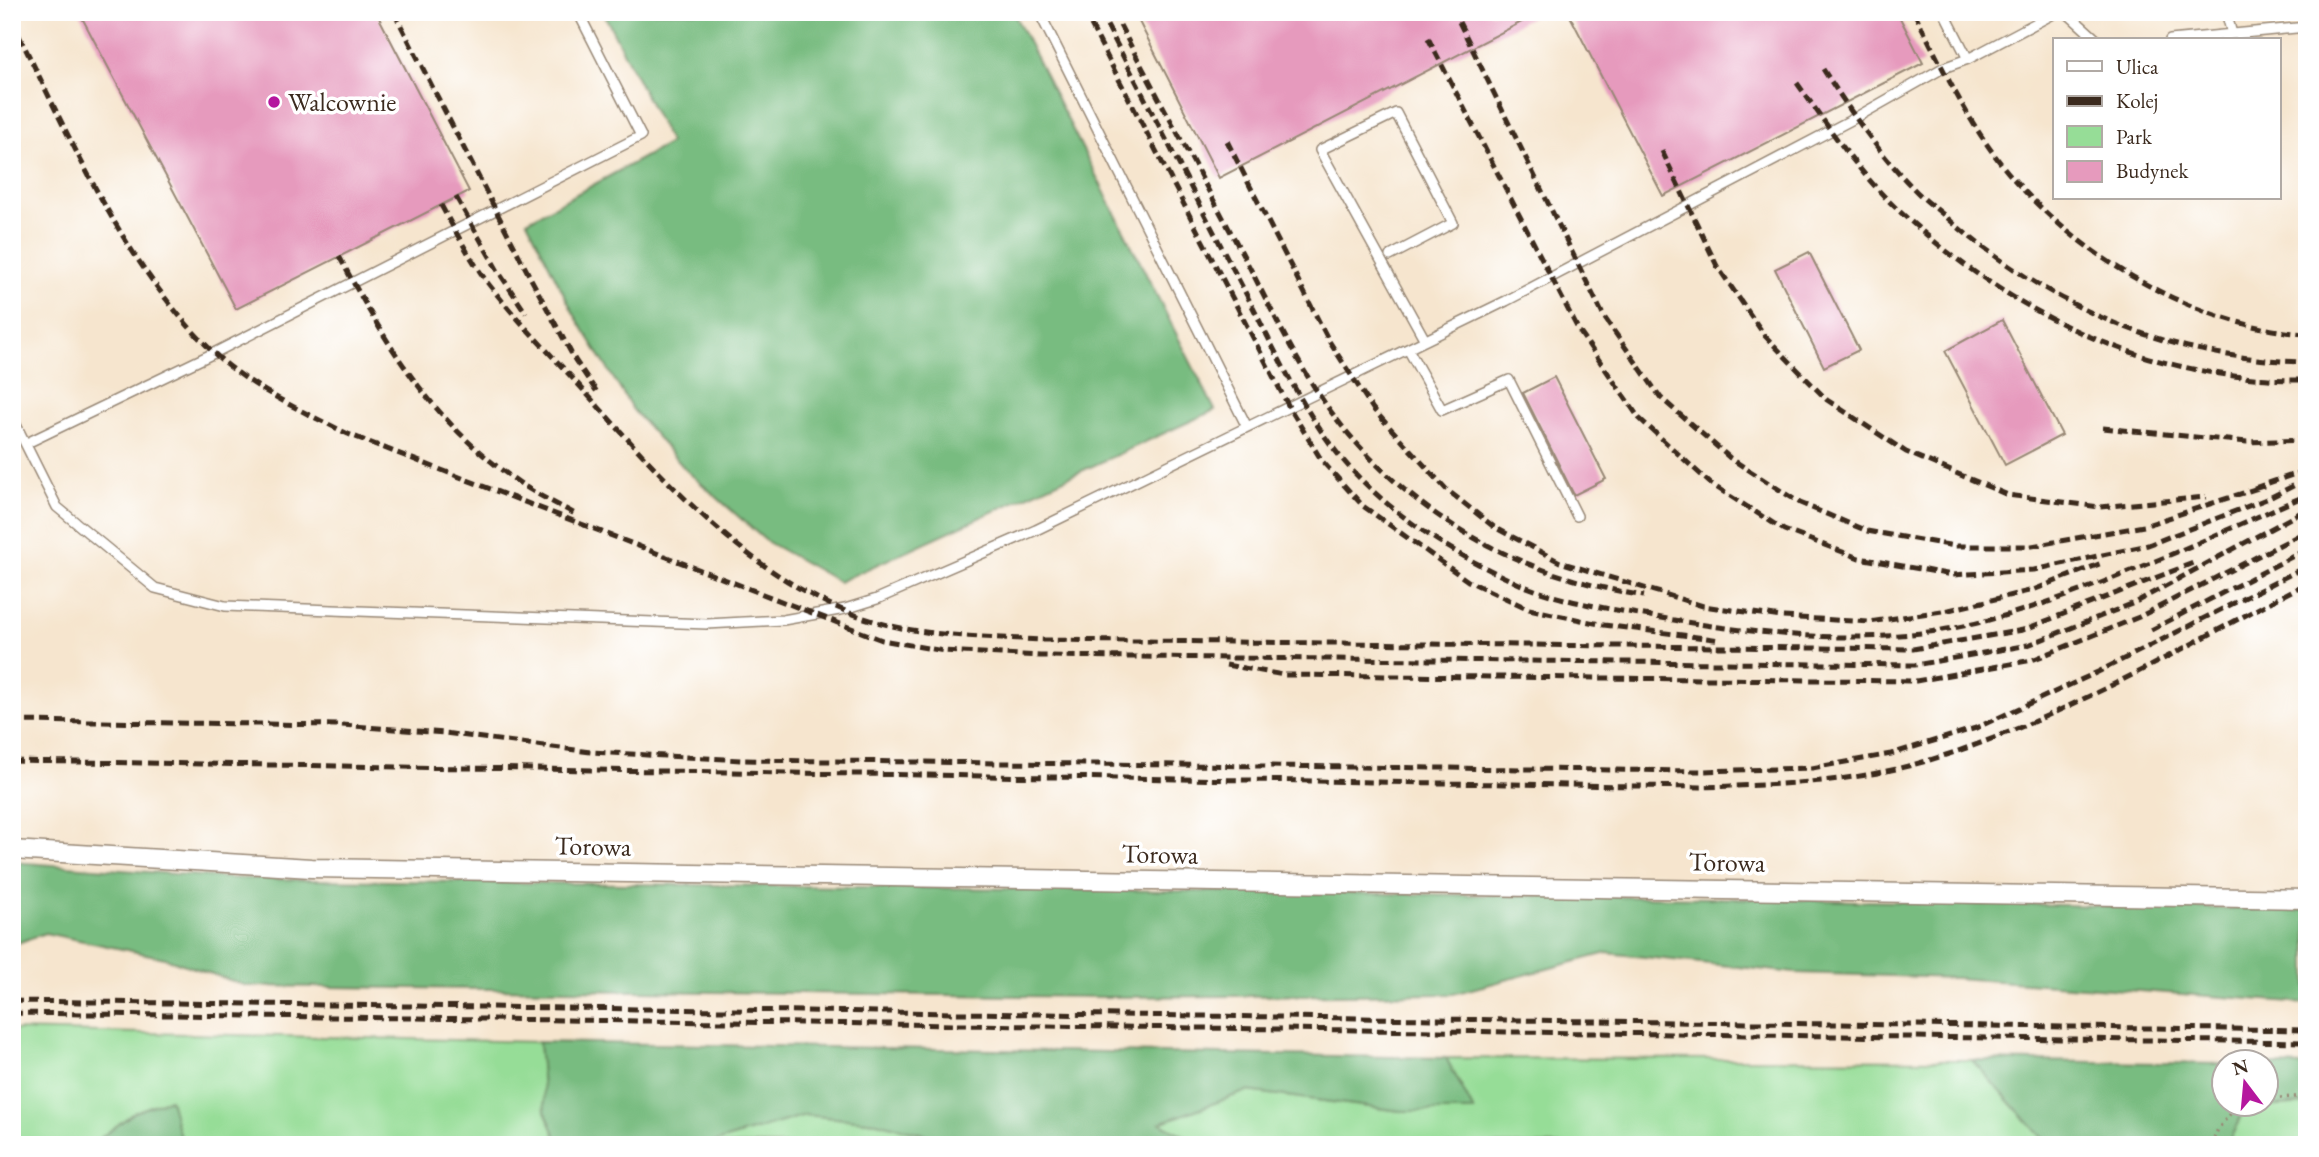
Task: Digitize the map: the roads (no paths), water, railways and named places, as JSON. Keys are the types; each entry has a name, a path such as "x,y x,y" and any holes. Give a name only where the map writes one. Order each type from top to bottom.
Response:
{"street":[{"name":"Torowa","path":"12,850 325,868 2307,899"}],"lane":[{"path":"27,443 214,353 641,136 578,12"},
{"path":"1039,12 1247,427"},
{"path":"1944,12 1968,59"},
{"path":"12,417 57,507 155,588 225,606 707,624 793,619 877,599 1036,530 1408,349 1855,118 1943,68 1968,59 2057,12"},
{"path":"2066,12 2095,38"},
{"path":"2226,12 2232,34"},
{"path":"2191,38 2307,27"},
{"path":"1390,256 1453,223 1396,113 1320,150 1424,340"},
{"path":"1408,349 1443,410 1509,380 1577,516"}],"railway":[{"path":"394,12 530,277 575,360 599,395"},
{"path":"1084,12 1289,407 1322,461 1363,506 1468,581 1529,609 1604,625 1721,640"},
{"path":"1100,12 1291,382 1334,449 1368,486 1406,519 1448,547 1531,589 1616,610 1732,629 1816,636 1899,635 1981,622 2065,596 2146,565 2307,495"},
{"path":"1113,12 1300,363 1342,426 1405,491 1440,517 1477,539 1516,559 1556,574 1599,587 1644,596"},
{"path":"1914,12 1961,102 2003,166 2047,213 2078,240 2150,286 2188,305 2267,329 2307,334"},
{"path":"12,22 99,195 150,278 179,316 212,351 243,376 277,398 348,434 882,640 944,651 1040,656 1915,665 2028,645 2134,603 2307,509"},
{"path":"1459,22 1604,317 1661,398 1730,458 1800,503 1867,531 1955,546 2032,546 2144,526 2264,486"},
{"path":"1428,38 1579,331 1639,418 1711,484 1784,530 1859,558 1952,575 2034,570 2148,545 2269,498 2307,479"},
{"path":"1823,69 1876,146 1918,193 1992,254 2033,281 2075,305 2163,340 2209,352 2307,362"},
{"path":"1797,83 1856,164 1896,208 1940,246 1986,280 2034,310 2085,334 2138,354 2192,369 2249,378 2307,380"},
{"path":"1227,141 1329,341 1373,409 1446,489 1494,527 1560,562 1703,606 1782,617 1870,622 1949,610 2033,590 2102,563"},
{"path":"1662,151 1717,266 1765,336 1827,400 1906,452 2008,495 2100,507 2206,497"},
{"path":"456,197 498,271 526,313"},
{"path":"441,205 481,273 510,311 650,463 721,532 759,562 842,610 907,629 964,636 1040,640 1913,649 2023,630 2193,563"},
{"path":"339,256 394,352 437,409 489,460 527,487 575,514"},
{"path":"2103,428 2247,442 2307,440"},
{"path":"2254,488 2307,470"},
{"path":"1226,665 1284,675 1916,681 2032,660 2139,617 2307,531"},
{"path":"2151,630 2307,549"},
{"path":"12,721 341,725 444,733 591,752 742,760 1701,771 1812,768 1891,754 1976,728 2100,671 2307,566"},
{"path":"12,761 1701,787 1799,783 1896,769 2001,735 2106,688 2307,583"},
{"path":"12,1001 2307,1030"},
{"path":"12,1013 2307,1042"}],"place":[{"name":"Walcownie","path":"274,102"}]}
